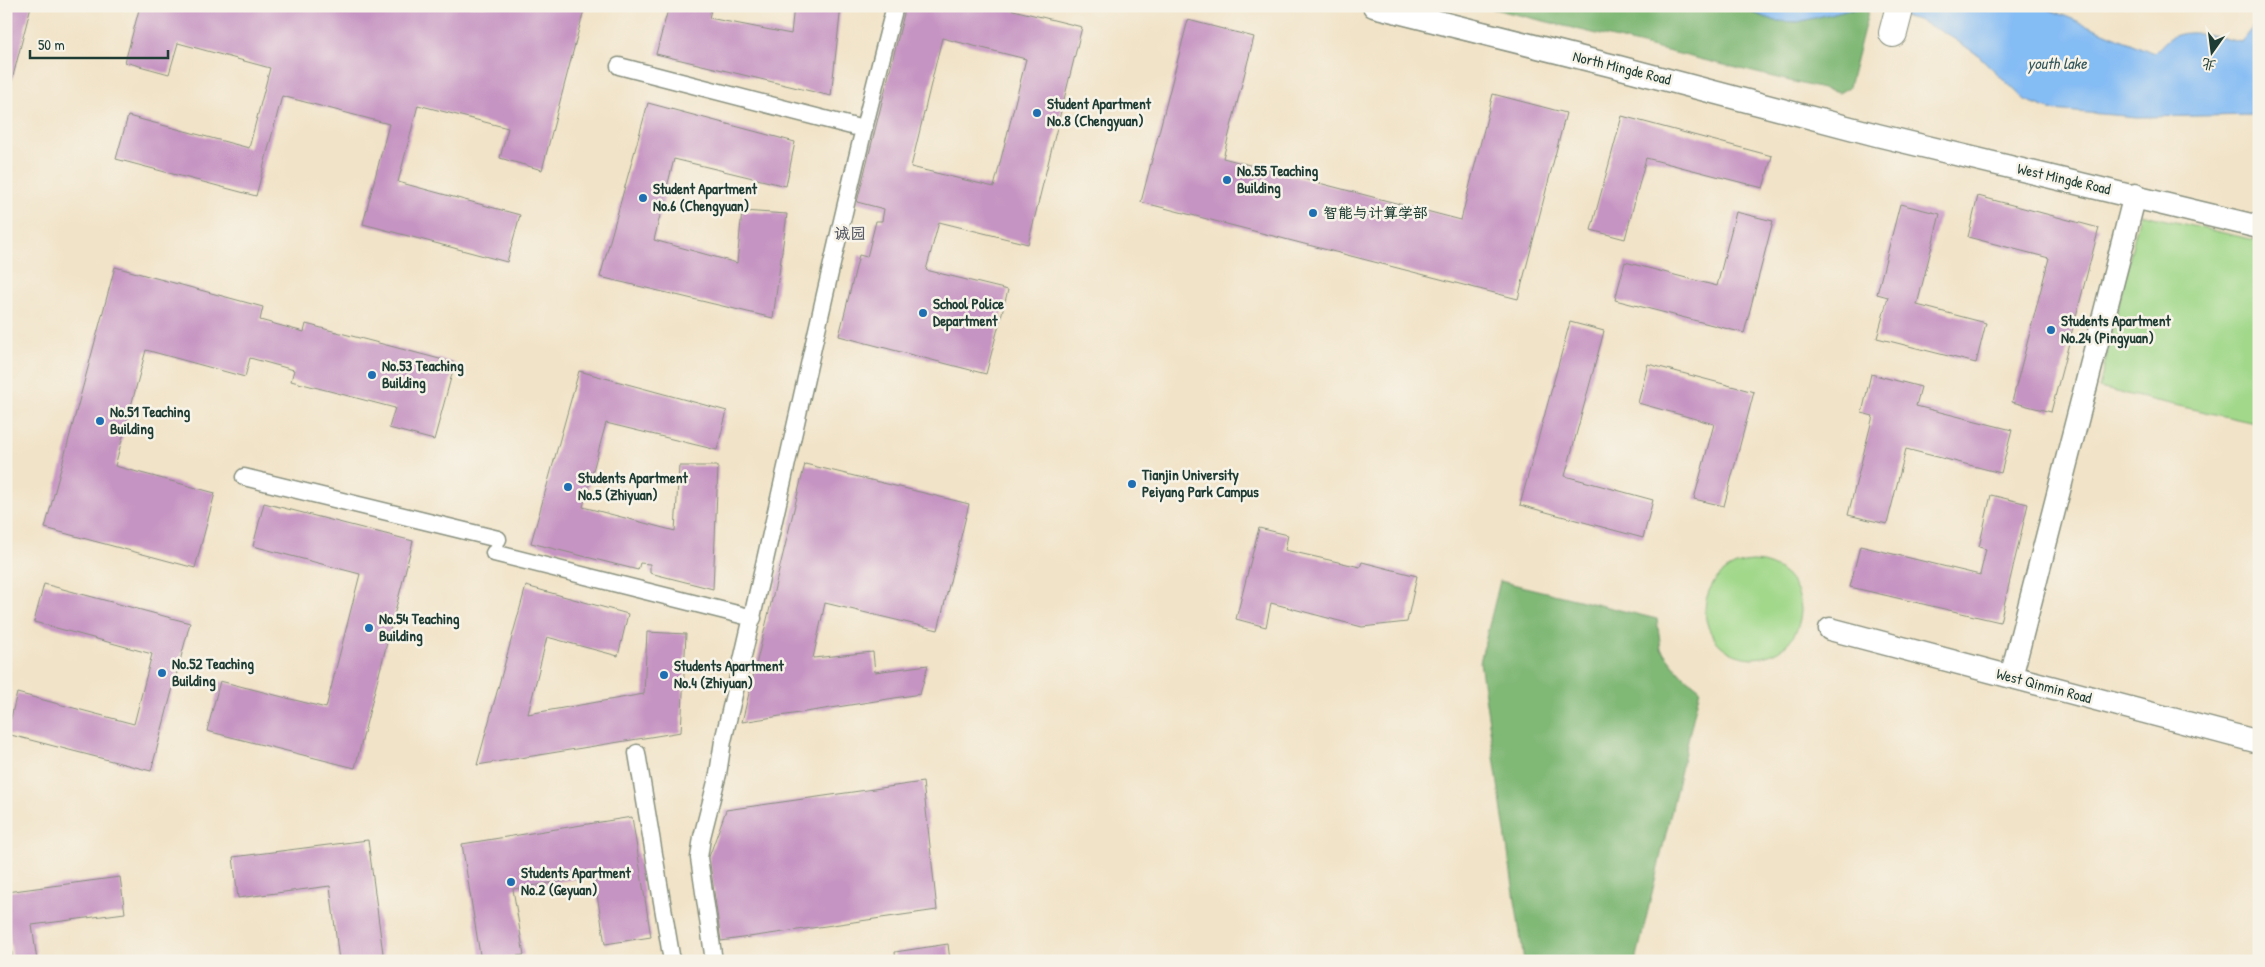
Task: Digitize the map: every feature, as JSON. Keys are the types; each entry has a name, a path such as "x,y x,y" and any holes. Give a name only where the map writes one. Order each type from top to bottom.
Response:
{"street":[{"path":"714,961 699,858 702,837 753,618 804,381 863,129 895,6"},
{"name":"North Mingde Road","path":"1374,6 1618,67 1868,133"},
{"path":"619,66 863,129"},
{"name":"West Mingde Road","path":"1868,133 2259,226"},
{"path":"2011,677 2135,196"},
{"path":"244,477 753,618"},
{"name":"West Qinmin Road","path":"1830,629 2259,742"},
{"path":"637,753 672,961"}],"green space":[{"path":"1482,6 1734,6 1776,21 1798,22 1846,10 1869,9 1849,87 1839,93"},
{"path":"2140,214 2259,241 2259,424 2099,388"},
{"path":"1753,562 1772,565 1787,576 1798,591 1801,610 1798,629 1787,644 1772,655 1753,658 1734,655 1719,644 1708,629 1705,610 1708,591 1719,576 1734,565"},
{"path":"1500,581 1657,619 1661,649 1680,673 1700,689 1636,961 1524,961 1480,662"}],"water":[{"name":"youth lake","path":"1734,6 2041,6 2154,53 2169,38 2180,34 2206,34 2241,42 2259,19 2259,115 2137,117 2052,110 2025,100 1978,55 1947,34 1918,20 1873,9 1846,10 1798,22 1776,21"}],"building":[{"path":"6,6 31,6 11,84 6,83"},
{"path":"140,6 585,6 542,170 500,158 508,128 418,105 398,182 520,215 507,262 363,224 389,124 282,96 256,196 116,159 128,116 249,148 270,68 178,43 169,74 125,62"},
{"path":"669,6 712,6 709,18 791,34 794,6 841,6 831,96 656,54"},
{"name":"Student Apartment No.8 (Chengyuan)","path":"906,6 997,6 1082,27 1028,244 939,222 926,270 1008,290 986,374 839,336 859,255 867,257 876,221 882,221 884,209 857,202","holes":["942,38 1026,59 994,187 911,167"]},
{"name":"No.55 Teaching Building","path":"1188,20 1254,37 1223,158 1461,220 1493,94 1566,113 1518,299 1141,202"},
{"name":"Student Apartment No.6 (Chengyuan)","path":"648,103 795,142 786,186 674,159 654,240 737,263 742,211 787,214 773,318 600,277"},
{"path":"1622,116 1772,156 1763,188 1646,158 1625,239 1591,230"},
{"name":"Students Apartment No.24 (Pingyuan)","path":"1978,196 2099,228 2051,412 2012,402 2049,258 1968,237"},
{"path":"1900,204 1940,214 1917,305 1986,323 1976,363 1877,338 1888,297 1877,294"},
{"path":"1736,212 1773,221 1744,333 1615,300 1625,262 1717,286"},
{"name":"No.51 Teaching Building","path":"115,267 263,307 260,320 304,332 306,324 455,363 434,440 389,428 395,408 291,381 294,370 250,358 245,377 146,350 115,466 215,493 195,568 45,528"},
{"path":"1570,322 1604,331 1565,476 1653,500 1643,538 1520,505"},
{"path":"1648,364 1754,392 1724,506 1694,499 1714,424 1638,403"},
{"name":"Students Apartment No.5 (Zhiyuan)","path":"579,371 727,411 717,450 606,423 583,507 675,531 679,466 718,466 713,589 650,573 650,564 640,563 638,570 531,543"},
{"path":"1871,374 1921,387 1916,406 2012,430 2001,473 1906,449 1887,524 1848,515 1873,416 1862,413"},
{"path":"805,464 969,504 938,630 825,603 813,658 873,652 875,672 928,665 920,694 742,722"},
{"path":"1991,495 2028,504 2000,622 1850,587 1860,546 1980,575 1986,549 1979,547"},
{"name":"No.54 Teaching Building","path":"264,503 413,541 355,768 207,731 220,681 326,708 360,574 253,546"},
{"path":"1259,528 1288,535 1285,550 1360,567 1362,562 1417,576 1407,622 1362,627 1271,603 1266,627 1236,619"},
{"name":"No.52 Teaching Building","path":"44,584 190,623 151,771 7,734 17,693 134,724 152,654 34,622"},
{"name":"Students Apartment No.4 (Zhiyuan)","path":"526,586 628,614 618,656 547,637 528,714 644,694 647,632 686,634 681,732 477,765"},
{"path":"923,782 937,910 721,941 709,857 726,810"},
{"name":"Students Apartment No.2 (Geyuan)","path":"632,817 651,937 605,944 594,876 513,889 524,955 481,961 462,844"},
{"path":"368,840 384,961 339,961 330,886 238,898 233,857"},
{"path":"120,877 125,913 32,925 37,961 13,961 6,911 6,892"},
{"path":"948,944 950,961 896,961 895,952"}],"place":[{"name":"Student Apartment No.8 (Chengyuan)","path":"1037,113"},
{"name":"No.55 Teaching Building","path":"1227,180"},
{"name":"Student Apartment No.6 (Chengyuan)","path":"643,198"},
{"name":"智能与计算学部","path":"1313,213"},
{"name":"School Police Department","path":"923,313"},
{"name":"Students Apartment No.24 (Pingyuan)","path":"2051,330"},
{"name":"No.53 Teaching Building","path":"372,375"},
{"name":"No.51 Teaching Building","path":"100,421"},
{"name":"Tianjin University Peiyang Park Campus","path":"1132,484"},
{"name":"Students Apartment No.5 (Zhiyuan)","path":"568,487"},
{"name":"No.54 Teaching Building","path":"369,628"},
{"name":"No.52 Teaching Building","path":"162,673"},
{"name":"Students Apartment No.4 (Zhiyuan)","path":"664,675"},
{"name":"Students Apartment No.2 (Geyuan)","path":"511,882"}],"district":[{"name":"诚园","path":"850,233"}]}
